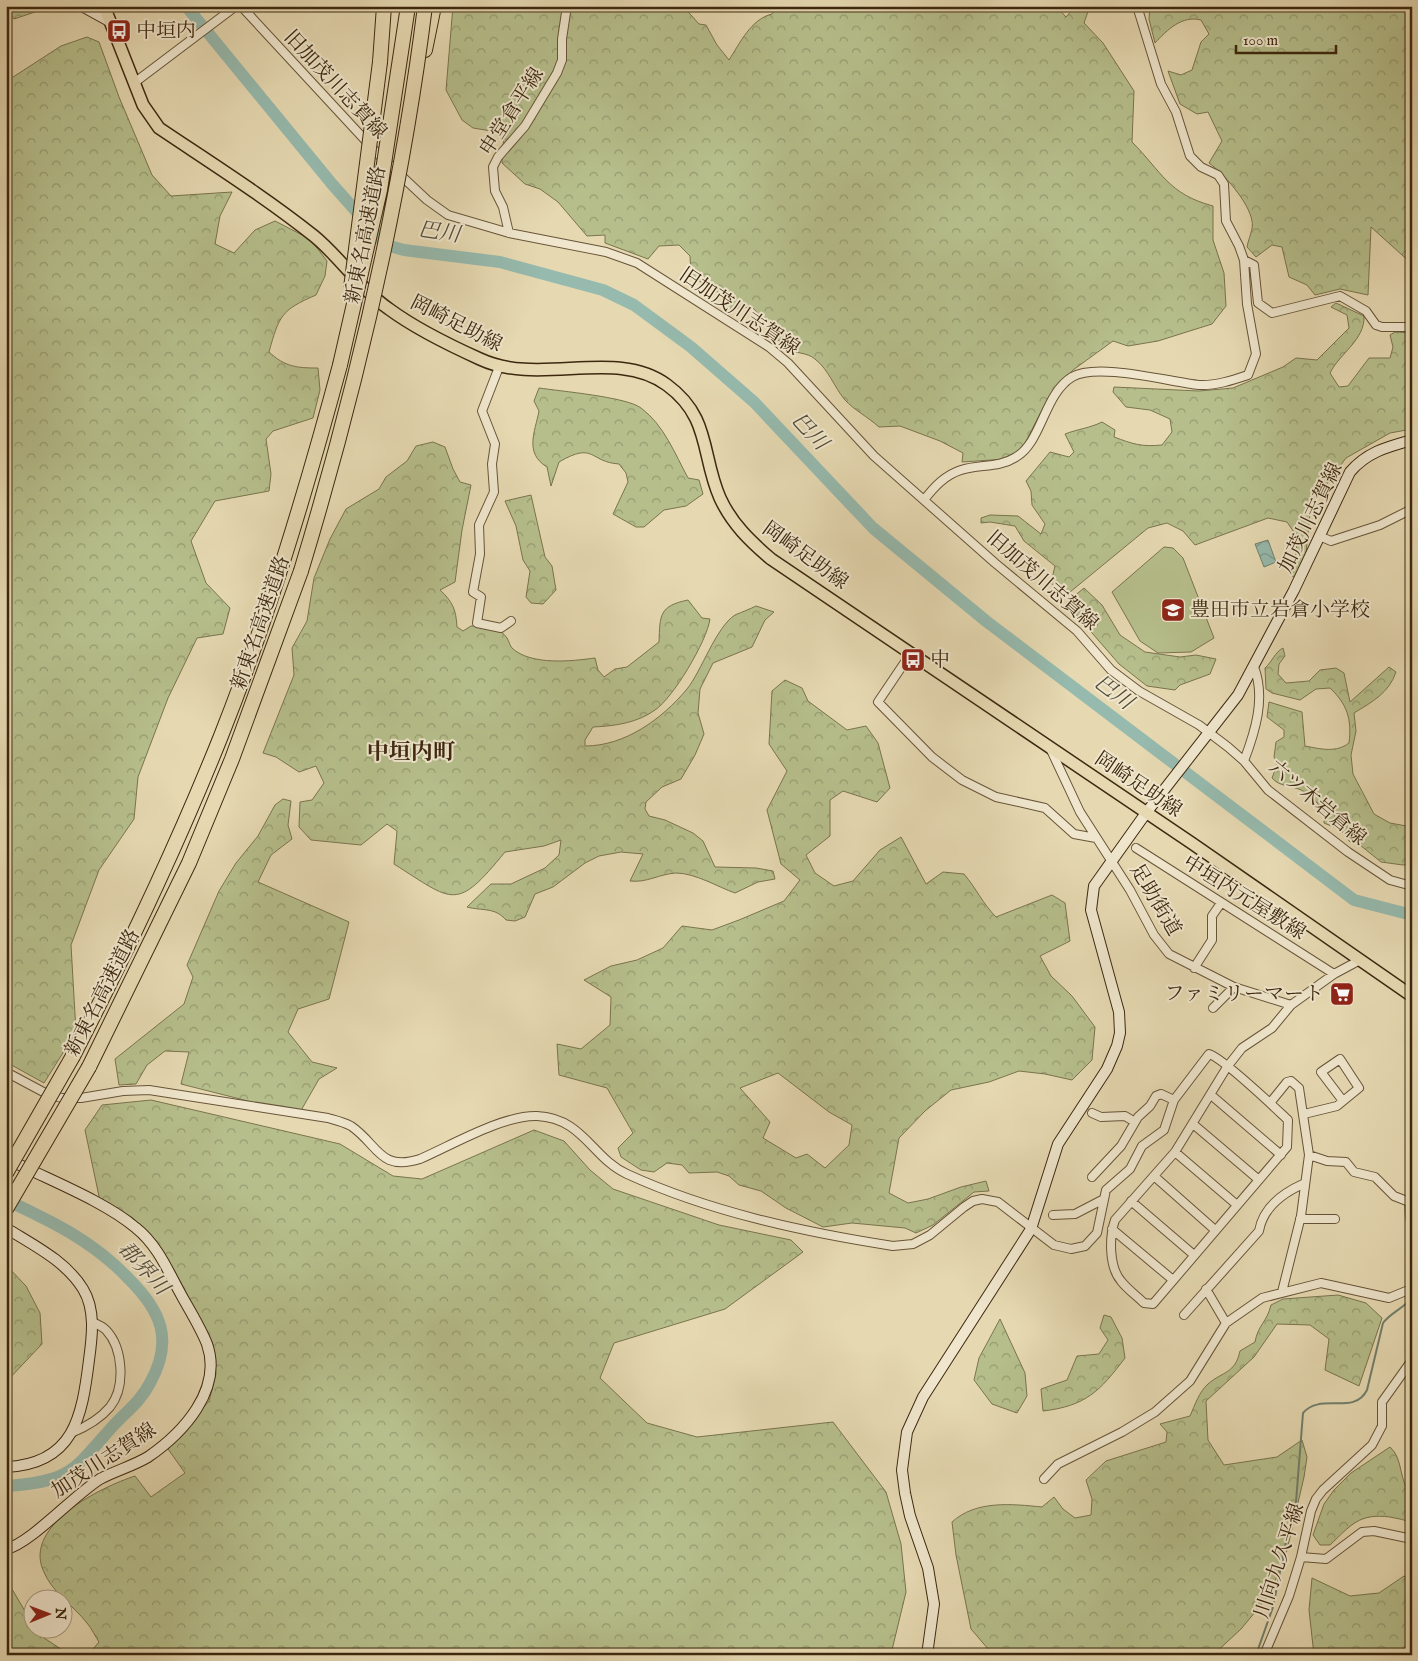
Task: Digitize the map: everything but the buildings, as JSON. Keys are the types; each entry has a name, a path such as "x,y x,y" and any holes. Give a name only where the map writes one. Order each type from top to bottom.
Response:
{"highway":[{"path":"340,365 368,167 380,62 384,6"},
{"name":"新東名高速道路","path":"6,1174 73,1056 125,954 182,830 224,726 294,529 355,305 380,190 408,6"},
{"name":"新東名高速道路","path":"6,1208 89,1067 189,863 232,759 301,571 332,469 367,330 409,120 425,6"},
{"path":"409,120 434,6"}],"main road":[{"path":"82,6 110,22"},
{"name":"岡崎足助線","path":"104,6 142,105 159,128 315,237 388,309 437,338 499,367 520,371 620,369 644,372 666,384 680,395 699,421 720,497 739,530 771,559 1146,812 1412,996"},
{"name":"加茂川志賀線","path":"926,1655 934,1604 928,1568 910,1516 905,1493 902,1470 907,1432 923,1396 1032,1229 1058,1144 1107,1069 1118,1046 1120,1033 1119,1012 1092,920 1090,902 1094,886 1146,812 1238,695 1320,536 1344,480 1355,466 1373,452 1412,440"},
{"name":"加茂川志賀線","path":"6,1158 109,1209 138,1229 166,1265 196,1321 207,1344 210,1371 208,1385 196,1410 165,1443 148,1457 101,1479 75,1496 32,1534 6,1549"},
{"path":"6,1228 64,1267 73,1276 86,1295 92,1322 84,1399 78,1421 71,1433 52,1454 42,1460 26,1466 6,1467"}],"street":[{"name":"申堂倉平線","path":"509,233 503,207 495,191 493,167 498,157 525,126 557,74 562,60 562,39 567,6"},
{"path":"924,500 935,486 962,470 991,466 1017,457 1028,445 1062,386 1072,377 1083,372 1161,377 1201,385 1229,381 1248,375 1256,354 1248,312 1244,260 1226,221 1224,184 1218,175 1201,167 1190,156 1176,112 1161,84 1137,6"},
{"name":"旧加茂川志賀線","path":"134,83 237,7 323,97 427,200 448,215 509,233 606,252 637,264 769,347 788,362 857,439 924,500 1077,631 1111,670 1207,735"},
{"path":"1244,260 1254,264 1258,303 1272,313 1340,296 1366,311 1376,325 1382,327 1412,327"},
{"path":"499,367 482,411 495,444 492,464 494,492 479,525 480,554 473,592 482,597 477,623 501,628 511,621"},
{"path":"1320,536 1331,541 1380,525 1412,509"},
{"path":"912,653 878,702 925,750 962,780 996,797 1045,808 1074,834 1096,838"},
{"path":"1244,761 1257,724 1258,677 1254,667"},
{"name":"六ツ木岩倉線","path":"1207,735 1244,761 1268,790 1316,830 1390,880 1412,886"},
{"name":"足助街道","path":"1050,748 1080,812 1112,860 1154,935 1169,954 1234,987 1291,1005"},
{"name":"中垣内元屋敷線","path":"1136,848 1334,974"},
{"path":"1194,968 1212,940 1212,916 1221,903"},
{"path":"6,1072 49,1095 62,1098 81,1098 122,1091 149,1090 328,1118 349,1124 382,1157 394,1163 408,1163 420,1159 516,1118 546,1118 564,1123 579,1132 597,1151 625,1173 762,1222 892,1246 913,1244 930,1235 973,1201 982,1199 998,1202 1047,1241 1063,1248 1082,1247 1097,1233 1102,1200 1109,1185 1130,1169 1142,1146 1164,1130 1174,1100 1209,1054 1215,1055 1227,1067 1288,1120 1287,1147 1153,1304 1144,1303 1121,1282 1114,1271 1112,1229 1115,1220 1175,1152 1227,1067 1242,1048 1272,1028 1291,1005 1334,974 1360,960"},
{"path":"1213,1008 1234,987"},
{"path":"1304,1114 1337,1106 1359,1088 1340,1058 1320,1072 1343,1100"},
{"path":"1270,1103 1286,1082 1291,1081 1300,1088 1309,1155 1303,1184 1300,1218 1282,1292"},
{"path":"1092,1177 1121,1146 1135,1122 1150,1106 1156,1096 1161,1094 1174,1100"},
{"path":"1211,1095 1281,1155"},
{"path":"1092,1113 1101,1117 1125,1116 1135,1122"},
{"path":"1193,1124 1259,1180"},
{"path":"1175,1152 1237,1205"},
{"path":"1309,1155 1327,1161 1346,1162 1354,1172 1375,1177 1394,1196 1412,1202 1412,1214"},
{"path":"1154,1176 1215,1230"},
{"path":"1184,1315 1259,1231 1262,1216 1287,1192 1303,1184"},
{"path":"1053,1215 1075,1214 1102,1200"},
{"path":"1131,1201 1194,1256"},
{"path":"1300,1218 1335,1219"},
{"path":"1112,1229 1173,1280"},
{"path":"1044,1479 1058,1464 1122,1432 1155,1412 1190,1381 1226,1323 1254,1302 1282,1292 1321,1283 1389,1298 1406,1291 1412,1291"},
{"path":"1206,1289 1226,1323"},
{"path":"71,1433 91,1425 110,1406 117,1394 119,1383 118,1354 110,1335 104,1328 92,1322"},
{"name":"川向九久平線","path":"1264,1655 1289,1596 1301,1557 1311,1511 1316,1499 1372,1445 1382,1426 1382,1402 1412,1360"},
{"path":"1301,1557 1326,1559 1362,1532 1374,1531 1412,1539"}],"green space":[{"path":"6,6 53,6 14,19"},
{"path":"453,6 683,6 699,24 706,25 717,45 729,60 752,26 772,14 778,6 1056,6 1066,17 1076,6 1090,6 1084,23 1103,43 1134,91 1132,142 1167,181 1186,195 1213,206 1213,240 1224,273 1226,306 1212,324 1158,341 1128,346 1113,341 1073,370 1048,398 1022,449 1006,459 962,462 963,453 940,441 900,426 879,427 845,400 820,363 812,357 787,348 777,339 752,307 728,309 722,295 691,276 690,256 679,245 659,246 648,259 605,243 605,235 587,236 558,202 540,189 525,184 502,163 504,133 473,128 462,120 446,90"},
{"path":"1150,6 1412,6 1412,264 1371,227 1368,295 1340,289 1315,295 1307,285 1289,277 1282,247 1272,245 1256,257 1247,247 1252,224 1246,205 1228,181 1209,163 1222,141 1208,112 1197,114 1180,104 1168,71 1181,75 1192,70 1201,42 1209,34 1201,20 1187,20 1175,25 1155,43 1149,19"},
{"path":"87,37 99,42 119,97 152,175 171,196 232,192 220,216 215,244 234,253 255,230 275,221 310,239 327,261 325,276 316,295 295,305 283,316 279,322 269,352 280,361 292,366 318,368 320,390 313,418 273,431 266,439 271,474 269,491 215,501 191,541 206,583 230,608 223,634 197,638 168,698 138,777 134,819 99,870 71,945 76,1032 44,1083 6,1062 6,86 10,79 61,46"},
{"path":"1336,303 1364,316 1361,332 1330,373 1339,387 1348,386 1369,358 1390,358 1393,347 1390,335 1395,332 1412,333 1412,429 1390,433 1346,458 1311,502 1306,554 1296,577 1292,576 1298,538 1287,522 1268,518 1195,545 1183,531 1167,523 1148,528 1064,597 1051,583 1055,566 1024,541 1015,526 990,522 981,523 981,518 990,515 1018,516 1041,534 1045,524 1032,505 1031,491 1026,481 1050,452 1069,457 1074,452 1065,434 1102,422 1115,430 1114,437 1148,446 1162,445 1172,432 1170,419 1150,410 1126,407 1113,392 1114,387 1199,391 1233,388 1283,367 1296,358 1317,360 1349,328 1347,315 1331,307"},
{"path":"539,388 608,398 633,404 641,408 663,431 688,478 699,480 703,494 686,506 664,510 644,527 636,527 613,514 628,482 626,473 619,464 602,460 591,454 579,453 559,462 551,486 547,467 535,455 533,449 539,411 534,401"},
{"path":"433,442 445,447 460,482 471,485 462,530 455,582 440,590 451,602 455,611 457,627 463,631 471,626 496,629 504,634 512,648 530,658 564,661 595,658 598,670 604,677 615,669 627,667 659,642 661,618 666,609 671,605 688,600 702,618 710,619 708,629 696,654 680,682 662,704 655,710 633,721 618,725 593,727 585,740 585,746 600,745 628,736 642,729 666,711 687,689 721,629 735,615 756,606 774,612 765,620 752,647 713,663 700,689 698,713 704,734 695,755 681,779 662,787 646,802 645,809 649,816 665,820 693,833 703,841 715,867 756,868 773,871 775,879 758,882 735,893 699,878 676,873 642,881 630,881 643,854 621,852 599,856 585,863 553,887 535,894 525,917 515,921 506,920 493,911 467,907 491,884 511,884 545,868 559,855 561,840 544,846 505,852 475,885 464,892 454,895 443,893 430,887 394,864 397,831 387,824 361,845 311,840 299,827 300,802 312,800 324,783 316,766 299,772 276,757 263,753 294,675 292,648 307,621 314,578 330,539 346,509 379,489 386,477 407,461 416,446"},
{"path":"531,495 545,557 552,566 556,590 543,604 531,603 526,597 530,571 523,560 516,526 505,501"},
{"path":"1164,547 1173,548 1183,558 1214,638 1191,652 1158,653 1140,641 1112,592"},
{"path":"1084,588 1102,605 1120,635 1145,652 1180,657 1196,655 1216,659 1210,674 1180,685 1175,690 1147,686 1119,664 1066,603"},
{"path":"1283,648 1285,656 1279,664 1278,674 1286,683 1309,681 1320,670 1336,668 1344,673 1350,702 1389,667 1396,672 1389,686 1384,691 1373,701 1354,713 1356,731 1351,755 1353,774 1374,814 1390,823 1412,827 1412,864 1403,865 1381,862 1360,845 1350,842 1341,830 1324,823 1325,813 1308,794 1297,788 1278,783 1272,778 1277,765 1274,757 1276,742 1284,737 1284,730 1267,717 1269,702 1302,712 1305,746 1328,749 1339,748 1349,743 1350,734 1347,712 1341,700 1330,688 1316,689 1300,700 1272,693 1266,689 1265,668"},
{"path":"785,680 802,688 808,701 847,730 866,726 878,743 890,788 877,802 843,791 830,800 830,836 806,855 815,873 834,886 853,881 880,850 901,837 926,884 943,872 964,874 996,917 1052,895 1065,903 1070,941 1040,956 1051,976 1072,996 1095,1027 1092,1060 1072,1080 1019,1071 989,1082 951,1090 925,1111 899,1138 889,1193 908,1203 928,1199 961,1187 986,1181 989,1191 974,1192 933,1225 916,1233 905,1228 852,1223 823,1227 786,1208 761,1191 739,1185 729,1176 717,1172 689,1173 682,1165 667,1163 654,1172 641,1170 621,1157 618,1148 633,1133 607,1088 559,1075 557,1044 581,1049 610,1025 611,997 584,980 611,966 637,960 663,948 682,926 712,930 784,901 800,880 781,864 767,810 787,771 769,744 772,691","holes":["778,1073 829,1112 852,1125 849,1145 825,1168 807,1154 796,1158 763,1138 770,1122 740,1088"]},
{"path":"283,799 291,801 288,825 292,839 271,855 258,882 349,922 329,999 298,1009 288,1032 312,1062 337,1068 319,1079 299,1114 181,1084 189,1052 165,1051 147,1065 136,1084 119,1085 115,1059 184,1004 193,977 187,965 219,891 236,863 258,836 275,805"},
{"path":"151,1100 340,1144 393,1176 422,1179 534,1130 564,1141 590,1170 613,1189 719,1225 791,1240 803,1252 725,1309 614,1343 600,1378 647,1423 697,1437 833,1422 886,1492 901,1544 906,1592 892,1650 889,1655 88,1655 99,1642 87,1623 72,1607 72,1588 54,1588 47,1578 43,1570 40,1553 45,1538 55,1523 69,1510 121,1481 135,1476 151,1497 185,1473 168,1449 209,1401 216,1374 213,1344 173,1268 154,1240 133,1218 100,1201 85,1130 102,1105"},
{"path":"6,1265 26,1286 40,1313 42,1344 6,1382"},
{"path":"1338,1295 1366,1303 1382,1318 1359,1386 1325,1370 1329,1339 1310,1325 1277,1324 1254,1357 1206,1401 1208,1440 1224,1465 1277,1457 1302,1440 1307,1457 1287,1550 1270,1594 1241,1629 1213,1655 989,1655 989,1650 971,1629 956,1555 952,1522 972,1510 983,1507 1019,1505 1042,1507 1054,1497 1063,1509 1075,1518 1091,1515 1092,1499 1086,1480 1106,1461 1166,1442 1167,1432 1160,1424 1190,1416 1205,1387 1232,1368 1240,1351 1255,1342 1258,1331 1271,1305 1283,1299"},
{"path":"1104,1315 1111,1317 1122,1338 1125,1358 1108,1380 1091,1395 1081,1401 1058,1409 1043,1411 1041,1389 1067,1380 1077,1356 1099,1354 1108,1340 1100,1328"},
{"path":"1000,1319 1025,1373 1027,1396 1017,1413 992,1404 974,1380 979,1358"},
{"path":"1390,1447 1397,1458 1405,1484 1412,1495 1412,1524 1390,1517 1370,1517 1350,1526 1330,1545 1320,1545 1313,1535 1324,1504 1334,1490 1351,1473"},
{"path":"1404,1576 1412,1580 1412,1655 1314,1655 1309,1610 1312,1578 1350,1596 1379,1593"},
{"path":"6,1579 22,1606 22,1638 44,1638 70,1655 6,1655"}],"water":[{"path":"1268,540 1276,562 1264,567 1255,544"}],"waterway":[{"name":"巴川","path":"186,6 332,184 386,245 404,250 500,262 603,290 634,305 691,347 754,402 873,528 986,621 1354,900 1412,915"},
{"path":"1407,1198 1412,1182"},
{"name":"郡界川","path":"6,1200 40,1216 87,1243 115,1266 129,1279 149,1303 156,1315 162,1340 157,1367 150,1383 138,1401 78,1464 57,1477 44,1481 6,1486"},
{"path":"1405,1202 1406,1219 1412,1239"},
{"path":"1256,1655 1273,1607 1288,1531 1296,1502 1303,1413 1310,1407 1319,1404 1354,1402 1361,1398 1367,1390 1383,1323 1412,1297"}],"place":[{"name":"中垣内","path":"119,31"},
{"name":"豊田市立岩倉小学校","path":"1173,610"},
{"name":"中","path":"913,660"},
{"name":"ファミリーマート","path":"1342,994"}],"district":[{"name":"中垣内町","path":"411,753"}]}
